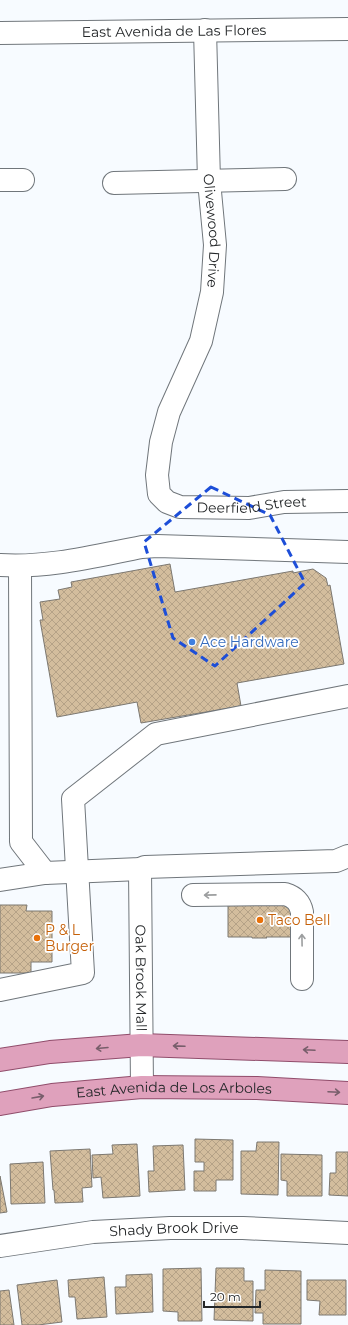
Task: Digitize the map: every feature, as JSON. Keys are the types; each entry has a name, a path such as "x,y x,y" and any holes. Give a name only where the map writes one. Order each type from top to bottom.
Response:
{"main road":[{"path":"0,1060 50,1052 141,1045 348,1052"},
{"name":"East Avenida de Los Arboles","path":"0,1104 52,1095 142,1087 256,1088 348,1093"}],"street":[{"name":"East Avenida de Las Flores","path":"0,33 348,29"},
{"name":"Olivewood Drive","path":"159,494 157,475 162,442 169,412 201,341 212,292 215,245 209,181 204,30"},
{"path":"114,183 285,179"},
{"path":"0,180 23,180"},
{"name":"Deerfield Street","path":"159,494 167,502 180,507 249,508 284,502 348,501"},
{"path":"45,873 21,842 10,565 51,564 142,547 157,546 348,552"},
{"path":"0,990 83,973 73,799 156,734 348,696"},
{"path":"0,880 45,873 140,869 145,867 336,861 348,856"},
{"name":"Oak Brook Mall","path":"140,869 142,1087"},
{"path":"193,895 285,894 296,899 302,912 302,979"},
{"name":"Shady Brook Drive","path":"0,1246 93,1232 170,1228 244,1228 348,1233"}],"highlighted area":[{"path":"211,487 270,515 305,583 215,666 173,638 144,542"}],"building":[{"name":"Ace Hardware","path":"170,564 175,592 293,571 293,573 313,569 326,578 328,586 330,585 344,664 237,683 241,706 141,723 137,702 57,717 40,620 43,620 40,602 60,599 58,590 72,587 71,582"},
{"name":"Taco Bell","path":"228,902 293,902 293,937 228,937"},
{"path":"0,905 27,905 26,911 52,911 52,962 31,962 31,973 0,973"},
{"path":"195,1139 233,1140 233,1180 216,1180 216,1191 194,1191 194,1171 204,1171 204,1162 195,1162"},
{"path":"257,1142 279,1142 278,1195 241,1194 241,1151 256,1151"},
{"path":"137,1144 140,1196 103,1198 101,1177 93,1178 92,1155 113,1154 112,1145"},
{"path":"183,1145 185,1190 149,1192 148,1171 154,1171 153,1146"},
{"path":"90,1149 92,1187 82,1188 83,1202 55,1203 50,1151"},
{"path":"336,1152 348,1152 348,1196 329,1195 330,1173 336,1173"},
{"path":"281,1154 322,1155 322,1196 287,1196 287,1181 281,1180"},
{"path":"43,1162 45,1203 11,1204 10,1164"},
{"path":"0,1176 7,1212 0,1213"},
{"path":"201,1268 202,1321 178,1321 178,1312 163,1311 163,1269"},
{"path":"216,1268 244,1268 244,1281 253,1281 253,1321 214,1320"},
{"path":"265,1270 301,1271 301,1324 263,1324 263,1313 255,1313 256,1290 265,1290"},
{"path":"152,1274 153,1312 116,1314 115,1287 126,1287 126,1275"},
{"path":"104,1277 107,1317 77,1319 75,1297 69,1297 68,1280"},
{"path":"57,1280 62,1322 22,1325 17,1285"},
{"path":"307,1280 346,1280 346,1315 319,1315 320,1301 307,1300"},
{"path":"9,1290 14,1325 0,1325 0,1291"}],"place":[{"name":"Ace Hardware","path":"192,642"},
{"name":"Taco Bell","path":"260,920"},
{"name":"P & L Burger","path":"37,938"}]}
